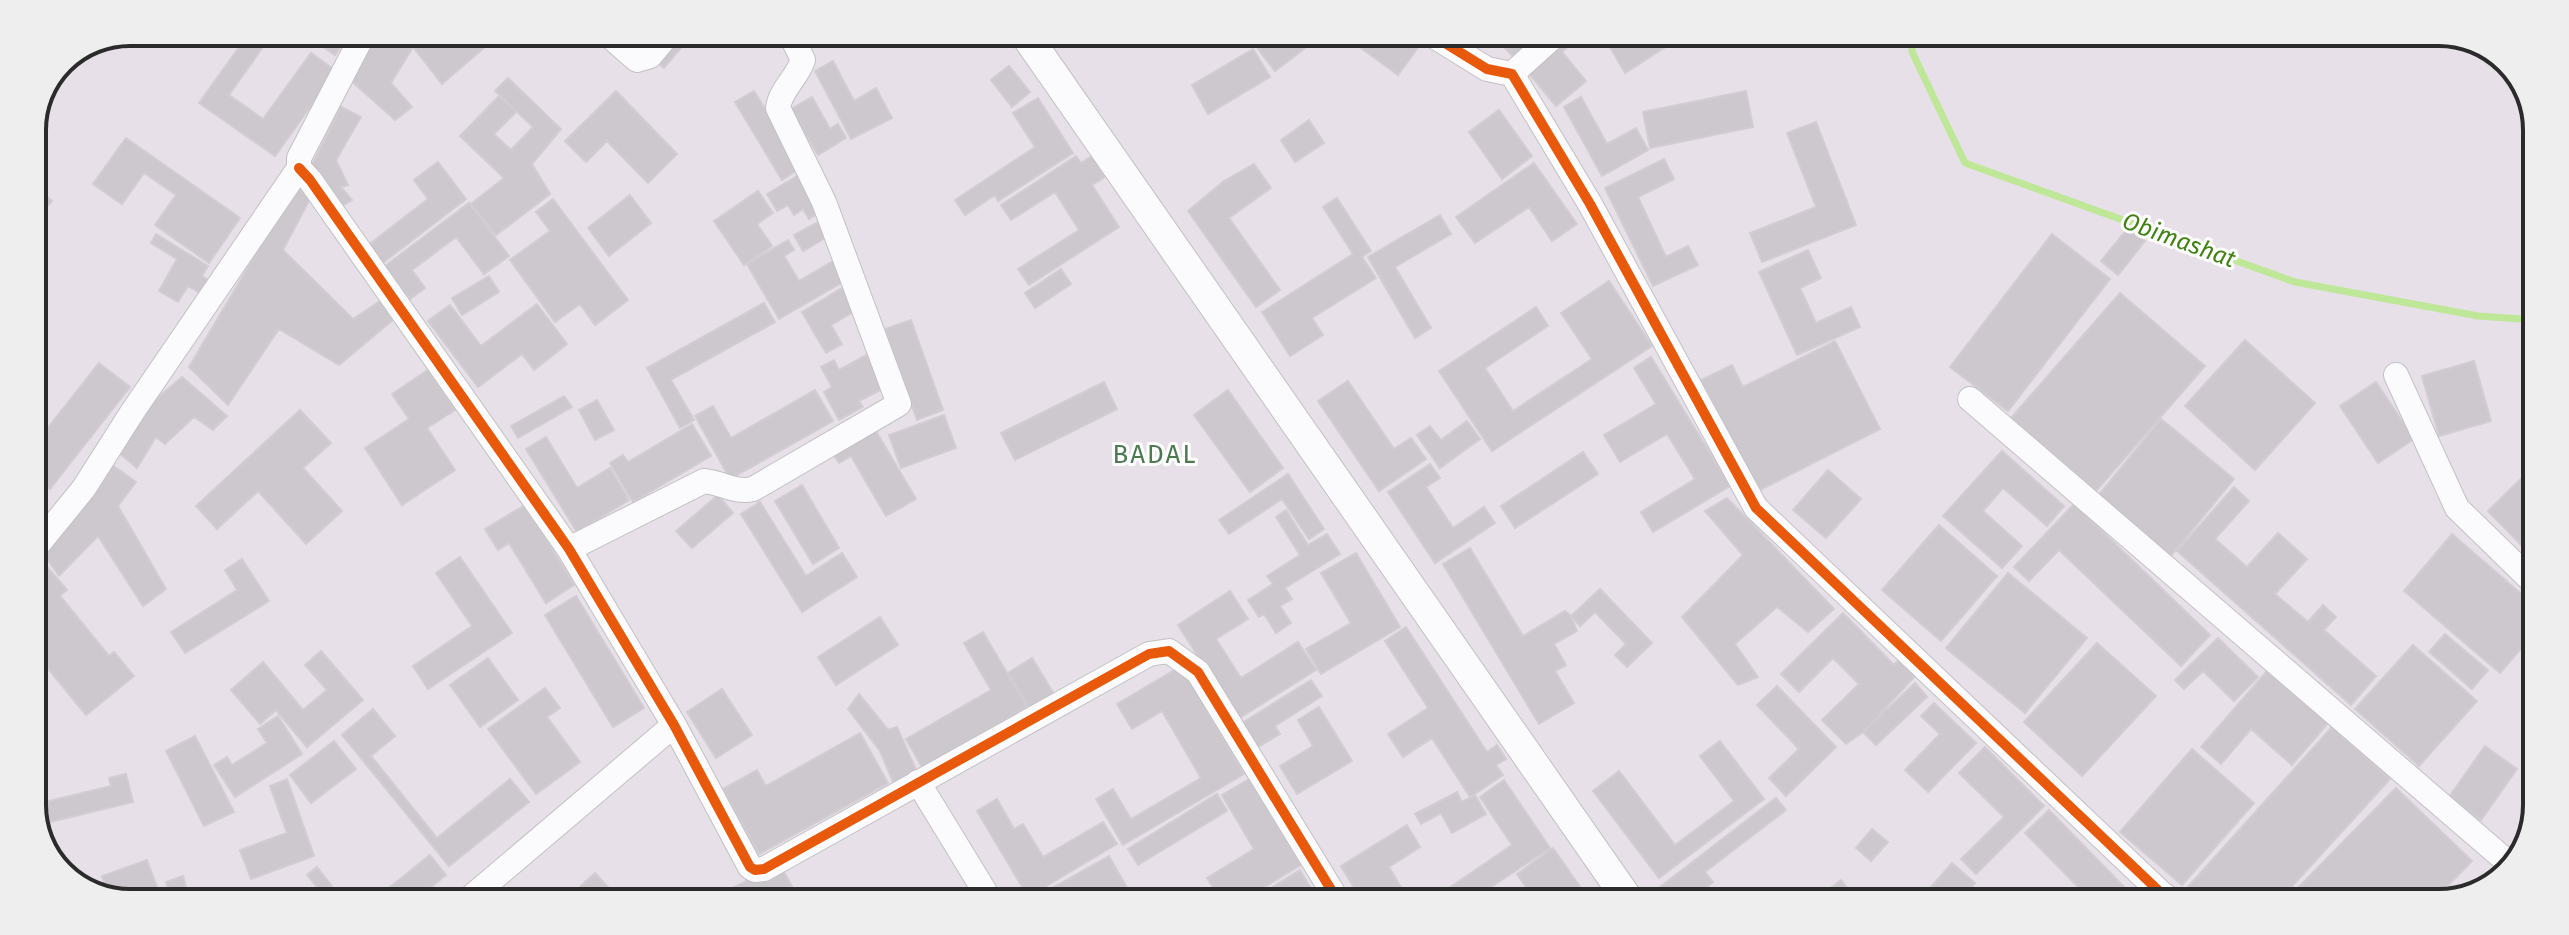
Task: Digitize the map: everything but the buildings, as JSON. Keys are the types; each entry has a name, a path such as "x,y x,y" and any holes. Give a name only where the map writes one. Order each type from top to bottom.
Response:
{"street":[{"path":"46,535 84,488 299,168 299,158 357,46"},
{"path":"621,46 637,60 650,56 658,46"},
{"path":"569,549 704,481 740,492 753,489 899,404 824,202 778,108 779,99 800,70 803,60 796,46"},
{"path":"1033,46 1621,889"},
{"path":"1450,46 1487,69 1512,74 1590,204 1756,508 2157,889"},
{"path":"1512,74 1543,46"},
{"path":"299,168 569,549 674,725 746,861 755,870 764,869 1149,654 1169,651 1198,672 1331,889"},
{"path":"2396,375 2457,508 2523,572"},
{"path":"1970,399 2503,858"},
{"path":"481,889 674,725"},
{"path":"918,782 983,889"}],"waterway":[{"name":"Obimashat","path":"1912,46 1912,52 1965,163 2295,282 2478,316 2523,319"}],"cycle path":[{"path":"1450,46 1487,69 1512,74 1590,204 1756,508 2157,889"},
{"path":"299,168 569,549 674,725 750,867 764,869 1149,654 1169,651 1198,672 1331,889"}],"district":[{"name":"BADAL","path":"1155,454"}]}
